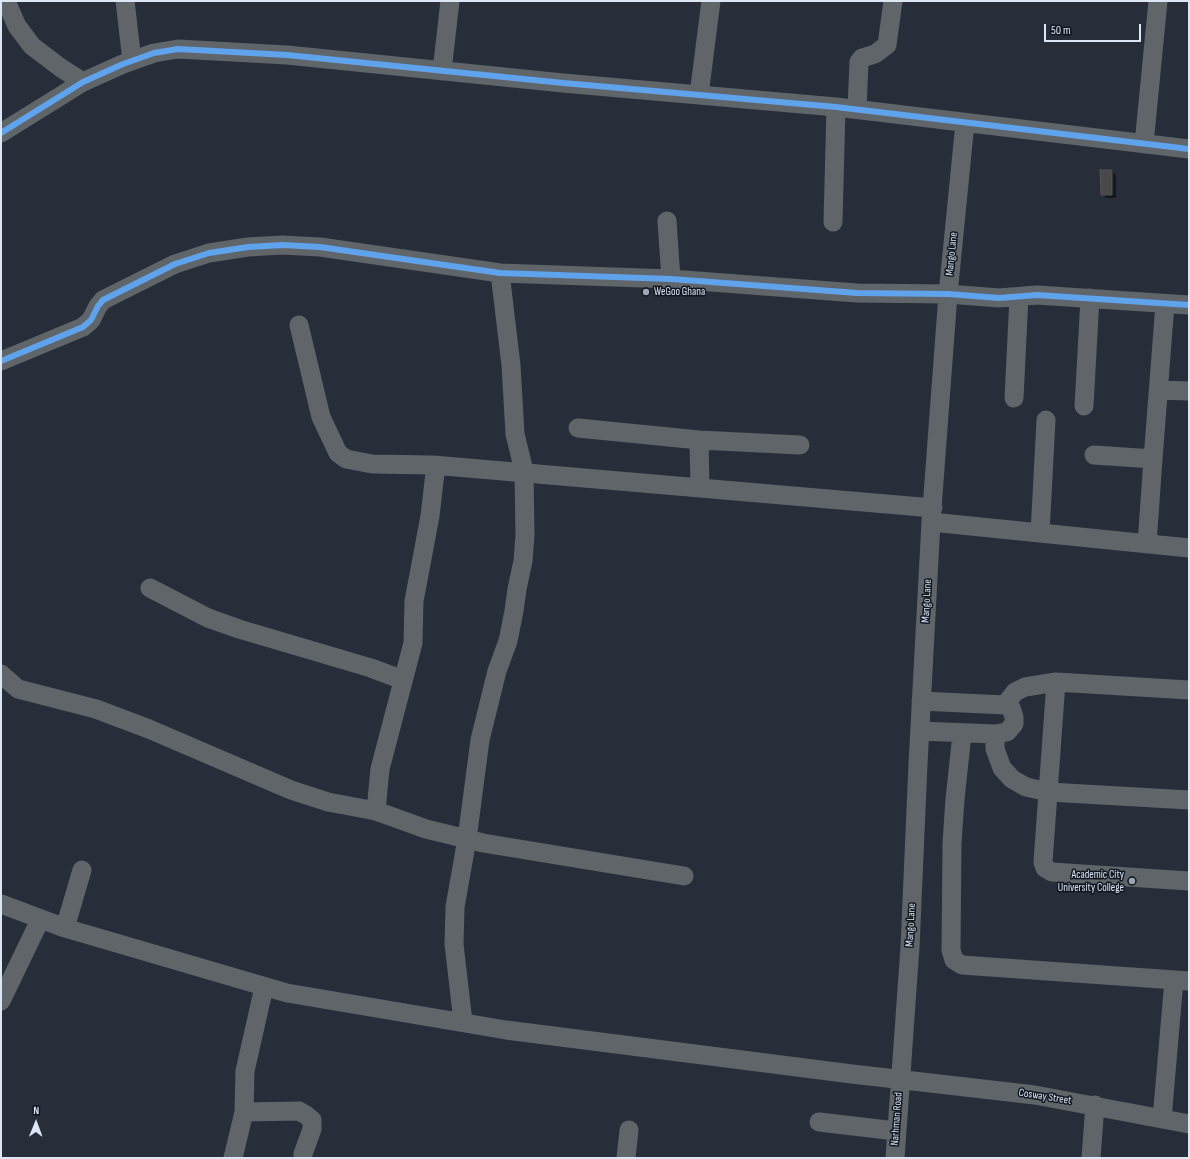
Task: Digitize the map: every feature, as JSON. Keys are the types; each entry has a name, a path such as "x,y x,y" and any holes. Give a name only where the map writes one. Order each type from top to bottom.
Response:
{"street":[{"path":"125,1 132,61"},
{"path":"442,71 450,1"},
{"path":"699,95 711,1"},
{"path":"857,110 859,62 862,58 875,54 887,45 893,1"},
{"path":"1144,144 1158,1"},
{"path":"5,5 17,26 32,46 60,68 83,82"},
{"path":"1,133 83,82 132,61 154,53 178,49 200,49 287,55 442,71 836,107 1189,149"},
{"path":"833,222 836,107"},
{"name":"Mango Lane","path":"900,1080 910,947 921,701 932,515 948,294 965,123"},
{"path":"666,221 671,279"},
{"path":"1,361 83,327 91,320 98,306 103,300 174,264 209,253 248,247 282,245 320,247 500,273 671,279 857,293 948,294 999,298 1037,295 1189,306"},
{"path":"463,1022 454,944 455,907 467,839 480,740 497,671 509,633 523,561 525,511 524,471 515,434 511,372 500,273"},
{"path":"1014,398 1019,297"},
{"path":"1084,406 1090,298"},
{"path":"1148,544 1165,304"},
{"path":"299,325 321,417 338,453 346,459 372,464 386,463 433,465 524,471 700,488 932,515 1040,533 1189,548"},
{"path":"1159,390 1189,391"},
{"path":"1040,533 1046,420"},
{"path":"578,428 699,440 800,445"},
{"path":"699,440 700,488"},
{"path":"1094,455 1153,459"},
{"path":"376,811 380,769 413,643 414,601 430,516 435,473 433,465"},
{"path":"150,588 220,623 371,668 403,680"},
{"path":"1,674 18,689 96,709 149,729 291,790 328,802 376,811 426,829 483,843 684,876"},
{"path":"1056,682 1043,862 1045,868 1052,872 1189,881"},
{"path":"1005,704 1016,692 1025,687 1056,682 1189,690"},
{"path":"920,731 979,734 1007,732 1014,724 1014,717 1011,708 1005,704 921,701"},
{"path":"980,703 979,734 955,799 952,843 951,950 954,960 962,965 1181,981 1162,1119"},
{"path":"979,734 995,749 1002,768 1012,779 1026,787 1049,792 1189,800"},
{"path":"65,928 82,870"},
{"name":"Cosway Street","path":"1,904 40,920 65,928 287,993 506,1030 900,1080 1035,1095 1095,1105 1162,1119 1189,1121"},
{"path":"1,1001 40,920"},
{"path":"233,1158 244,1112 245,1071 264,987"},
{"name":"Narhman Road","path":"895,1158 900,1080"},
{"path":"1091,1158 1095,1105"},
{"path":"244,1112 299,1111 306,1114 312,1120 312,1129 302,1154"},
{"path":"819,1122 896,1131"},
{"path":"626,1158 629,1130"}],"building":[{"path":"1100,170 1112,170 1112,195 1101,195"}],"cycle path":[{"path":"1,133 83,82 123,64 154,53 178,49 287,55 563,83 836,107 1189,149"},
{"path":"1,361 83,327 91,320 98,306 103,300 175,264 209,253 248,247 282,245 320,247 500,273 671,279 857,293 948,294 999,298 1037,295 1189,305"}],"place":[{"name":"WeGoo Ghana","path":"646,292"},
{"name":"Academic City University College","path":"1132,881"}]}
